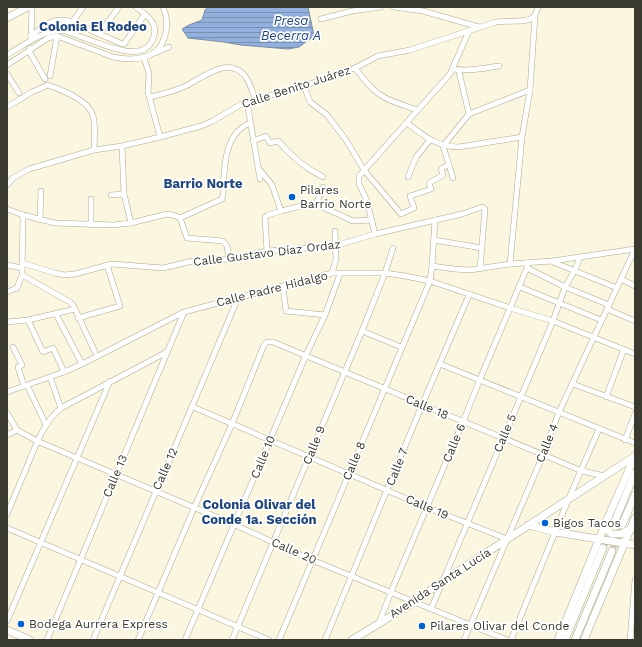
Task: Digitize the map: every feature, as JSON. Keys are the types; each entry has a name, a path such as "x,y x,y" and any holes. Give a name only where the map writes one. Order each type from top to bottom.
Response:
{"street":[{"path":"7,18 17,10 28,7"},
{"path":"32,7 29,51 48,78 57,36"},
{"path":"73,21 83,7"},
{"path":"99,34 119,7"},
{"path":"31,38 58,30 122,51 140,51 149,46 154,38 155,32 154,24 136,7"},
{"path":"152,54 160,46 166,34 167,19 163,7"},
{"path":"321,19 352,11 381,7"},
{"path":"393,7 422,11 479,27"},
{"path":"510,264 522,137 530,90 535,15 538,7"},
{"path":"7,55 49,23 57,20 73,21 122,44 126,42 145,14"},
{"name":"Calle Benito Juárez","path":"7,185 13,178 29,169 94,150 122,146 201,126 247,101 304,86 355,68 378,56 410,50 502,20 527,20 531,19 535,15"},
{"path":"375,234 367,201 359,184 359,176 454,68 469,31"},
{"path":"7,65 48,38 57,36 121,59 144,58 169,47"},
{"path":"144,58 149,73 147,88 160,137"},
{"path":"454,68 459,70 499,66"},
{"path":"150,97 166,94 187,86 216,70 230,68 236,69 245,75 255,99"},
{"path":"355,68 378,94 389,100 417,110"},
{"path":"459,72 469,114"},
{"path":"7,74 19,93"},
{"path":"7,107 32,92 48,86 72,94 90,109 93,115 94,150"},
{"path":"304,86 310,102 332,120 364,170 401,214 414,208 410,196 431,189 430,183 443,175 441,169 449,164"},
{"path":"442,146 469,114 530,90"},
{"path":"247,101 260,179"},
{"path":"180,218 222,199 224,163 228,151 238,131 243,126 250,123"},
{"path":"407,123 430,140 442,146 459,148 522,137"},
{"path":"253,141 266,136 270,143 278,141 299,163 322,177"},
{"path":"408,177 414,161 430,140"},
{"path":"122,146 124,194 131,223"},
{"path":"442,146 453,178"},
{"path":"258,169 272,185 281,211"},
{"path":"316,204 323,187"},
{"path":"40,220 41,191"},
{"path":"111,194 124,194"},
{"path":"91,199 91,225"},
{"path":"267,251 265,217 281,211 316,204 354,221 372,220"},
{"name":"Calle Gustavo Díaz Ordaz","path":"7,264 22,265 64,275 75,274 107,265 119,264 162,268 194,261 229,259 267,251 335,246 375,234 462,214 481,207 485,209 482,248"},
{"path":"7,209 40,220 64,224 112,226 167,214 173,215 180,218 187,238 223,241 227,246 229,259"},
{"path":"7,292 18,288 22,275 23,215"},
{"name":"Calle 8","path":"279,640 430,281 435,220"},
{"path":"332,273 336,259 335,231"},
{"path":"434,240 482,248 480,269"},
{"name":"Calle 9","path":"232,640 362,331 385,273 393,248"},
{"path":"432,266 462,270 480,269 510,264 527,266 635,249"},
{"name":"Calle 4","path":"464,640 559,412 635,249"},
{"name":"Calle 5","path":"431,609 502,438 553,321 565,287 575,270 580,257"},
{"path":"552,261 617,288"},
{"path":"78,318 119,306 120,304 107,265"},
{"path":"527,266 565,287 635,321"},
{"name":"Calle 6","path":"379,623 426,507 520,287 527,266"},
{"name":"Calle Padre Hidalgo","path":"7,392 82,364 184,312 332,273 385,273 430,281 469,295 553,321 594,336 635,354"},
{"name":"Calle 10","path":"185,640 306,355 325,315 340,274"},
{"path":"22,275 67,300 73,305 95,352"},
{"path":"621,279 635,286"},
{"path":"283,287 284,310 289,312 325,315"},
{"path":"520,287 560,302 601,320"},
{"name":"Calle 7","path":"325,640 469,295"},
{"name":"Calle 12","path":"92,640 193,407 238,298"},
{"path":"7,322 28,320 75,309"},
{"name":"Calle 13","path":"47,640 184,312"},
{"path":"56,314 82,364"},
{"path":"28,320 43,352 53,348 64,372"},
{"path":"362,331 401,347"},
{"name":"Calle 18","path":"232,424 264,345 267,342 273,342 384,390 542,455 582,471 605,476"},
{"path":"13,347 22,365 18,367 46,425"},
{"path":"606,397 624,349"},
{"path":"7,514 37,441 50,418 61,408 167,352"},
{"path":"440,364 635,443"},
{"path":"50,377 61,408"},
{"path":"7,621 110,381"},
{"path":"573,384 635,407"},
{"name":"Calle 19","path":"193,407 426,507 507,539"},
{"path":"7,413 17,430 7,435"},
{"path":"625,440 635,414"},
{"path":"138,640 194,508 232,424"},
{"path":"511,640 599,429"},
{"name":"Calle 20","path":"17,430 37,441 234,524 312,560 507,640"},
{"path":"631,529 621,534 612,534 608,531 635,456"},
{"name":"Avenida Santa Lucía","path":"352,640 414,602 443,581 635,456"},
{"path":"558,640 599,539 610,522 635,473"},
{"path":"622,525 635,495"},
{"path":"584,640 635,518"},
{"path":"528,525 555,532 635,545"},
{"path":"7,528 269,640"},
{"path":"565,640 603,548"},
{"path":"576,640 612,552"},
{"path":"630,640 635,580"},
{"path":"7,630 30,640"}],"water":[{"name":"Presa Becerra A","path":"209,7 308,7 314,36 299,47 288,49 188,38 182,29 202,20 205,10"}],"tunnel":[{"path":"604,545 614,523"},
{"path":"612,551 622,525"}],"place":[{"name":"Pilares Barrio Norte","path":"292,197"},
{"name":"Bigos Tacos","path":"545,523"},
{"name":"Bodega Aurrera Express","path":"21,624"},
{"name":"Pilares Olivar del Conde","path":"422,626"}],"district":[{"name":"Colonia El Rodeo","path":"93,26"},
{"name":"Barrio Norte","path":"203,183"},
{"name":"Colonia Olivar del Conde 1a. Sección","path":"259,512"}]}
